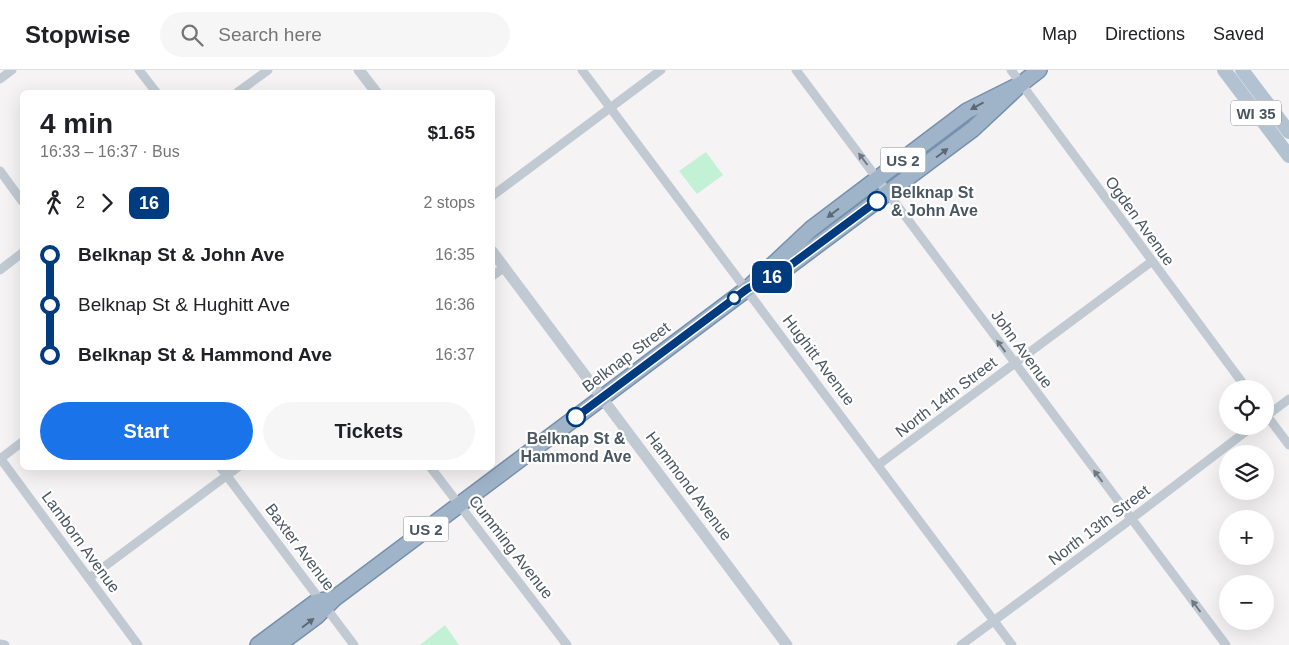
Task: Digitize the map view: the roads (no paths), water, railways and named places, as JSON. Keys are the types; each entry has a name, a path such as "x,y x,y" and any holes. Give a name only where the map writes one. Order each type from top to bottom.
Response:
{"highway":[{"name":"Belknap Street","path":"747,289 788,267 889,192 981,123 1021,84 1039,70"},
{"name":"Belknap Street","path":"278,645 328,602 747,289 804,235 878,178 967,112 1021,84"},
{"name":"Belknap Street","path":"258,645 310,606 328,602"}],"main road":[{"name":"WI 35","path":"1224,70 1289,156"},
{"name":"WI 35","path":"1242,70 1289,132"},
{"path":"1255,111 1272,124 1289,145"}],"street":[{"path":"0,79 12,70"},
{"path":"139,70 154,90"},
{"path":"241,90 268,70"},
{"path":"359,70 374,90"},
{"name":"Hughitt Avenue","path":"582,70 1012,645"},
{"path":"495,194 661,70"},
{"name":"John Avenue","path":"796,70 1226,645"},
{"name":"Ogden Avenue","path":"1010,70 1240,380"},
{"path":"0,171 20,198"},
{"path":"0,270 20,255"},
{"name":"Hammond Avenue","path":"495,255 787,645"},
{"name":"North 14th Street","path":"878,466 1151,262"},
{"path":"495,274 504,267"},
{"path":"1274,409 1289,399"},
{"path":"1274,425 1289,445"},
{"name":"North 13th Street","path":"961,645 1132,519 1241,435"},
{"path":"0,458 20,443"},
{"name":"Lamborn Avenue","path":"0,458 138,645"},
{"name":"Cumming Avenue","path":"433,470 567,645"},
{"path":"89,578 224,471"},
{"name":"Baxter Avenue","path":"224,471 328,602 354,645"},
{"path":"0,644 5,645"}],"place":[{"name":"Belknap St & John Ave","path":"877,201"},
{"name":"Belknap St & Hammond Ave","path":"576,417"}]}
